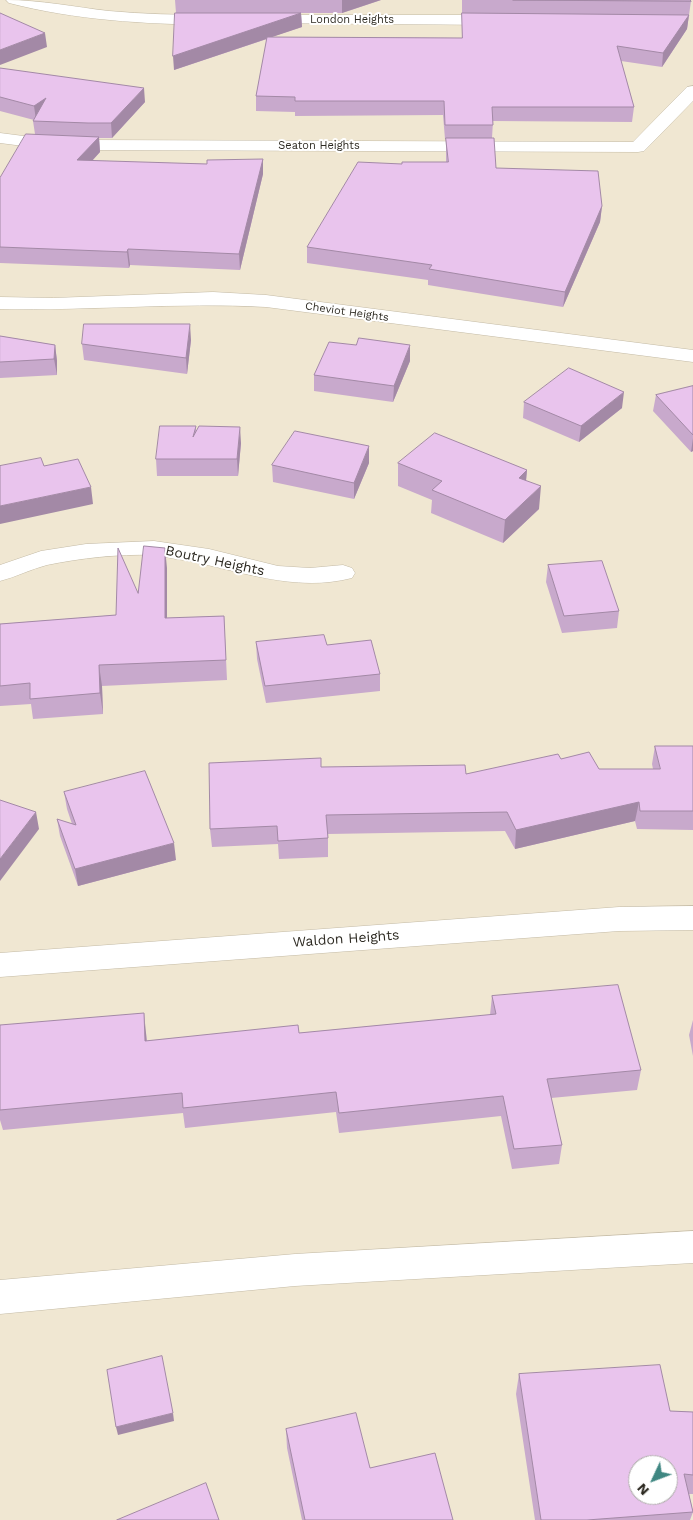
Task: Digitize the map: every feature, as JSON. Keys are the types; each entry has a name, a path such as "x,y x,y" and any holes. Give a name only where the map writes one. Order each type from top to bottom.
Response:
{"street":[{"path":"14,0 122,18 231,20"},
{"name":"London Heights","path":"251,20 517,20"},
{"name":"Seaton Heights","path":"0,138 39,143 90,145 638,147 693,91"},
{"name":"Cheviot Heights","path":"0,303 53,304 213,298 266,301 693,356"},
{"name":"Boutry Heights","path":"0,573 41,559 86,551 154,548 209,557 278,574 310,576 343,573"},
{"name":"Waldon Heights","path":"0,965 619,919 693,918"},
{"path":"0,1297 294,1270 693,1247"}],"building":[{"path":"513,0 690,0 691,1"},
{"path":"0,13 45,33 0,50"},
{"path":"175,13 301,13 173,56"},
{"path":"462,13 689,15 663,53 617,46 634,107 492,107 493,125 445,125 444,101 295,101 295,97 256,96 267,37 462,38"},
{"path":"0,68 144,88 111,123 33,121 46,98 34,106 0,97"},
{"path":"26,134 99,137 77,160 207,164 207,160 263,159 239,254 128,249 127,252 0,247 0,178"},
{"path":"446,138 494,138 496,168 598,171 602,206 565,292 429,269 432,265 307,247 358,162 402,164 402,162 448,162"},
{"path":"84,324 190,324 186,358 82,344"},
{"path":"0,336 55,345 54,359 0,362"},
{"path":"359,338 410,345 394,386 314,375 329,342 356,345"},
{"path":"569,368 624,392 581,426 524,402"},
{"path":"693,386 693,435 656,395"},
{"path":"160,426 196,426 193,437 199,426 240,427 237,459 156,459"},
{"path":"295,431 369,446 354,483 272,465"},
{"path":"435,433 527,470 519,478 541,486 505,520 432,490 442,481 398,463"},
{"path":"41,458 44,466 78,459 91,487 0,506 0,466"},
{"path":"144,546 165,548 165,618 224,616 226,660 99,665 100,693 30,699 30,683 0,686 0,624 116,615 118,548 138,593"},
{"path":"602,561 619,611 564,616 548,565"},
{"path":"324,635 327,645 371,640 380,674 265,686 256,642"},
{"path":"655,746 693,746 693,811 640,811 639,802 516,830 507,812 326,815 328,838 278,841 277,826 210,829 209,763 321,758 321,767 465,765 466,774 558,754 561,759 589,752 599,769 660,769"},
{"path":"145,771 174,843 75,869 57,819 76,825 64,792"},
{"path":"0,800 36,812 0,859"},
{"path":"618,985 641,1070 547,1079 562,1145 514,1149 503,1096 339,1113 336,1092 183,1108 182,1093 0,1110 0,1025 144,1013 145,1041 298,1025 299,1033 496,1014 492,996"},
{"path":"162,1356 173,1413 116,1427 107,1370"},
{"path":"660,1365 670,1411 693,1412 693,1475 684,1474 693,1512 587,1520 541,1520 519,1374"},
{"path":"356,1413 370,1468 435,1453 453,1520 305,1520 286,1429"},
{"path":"206,1483 219,1520 117,1520"}]}
